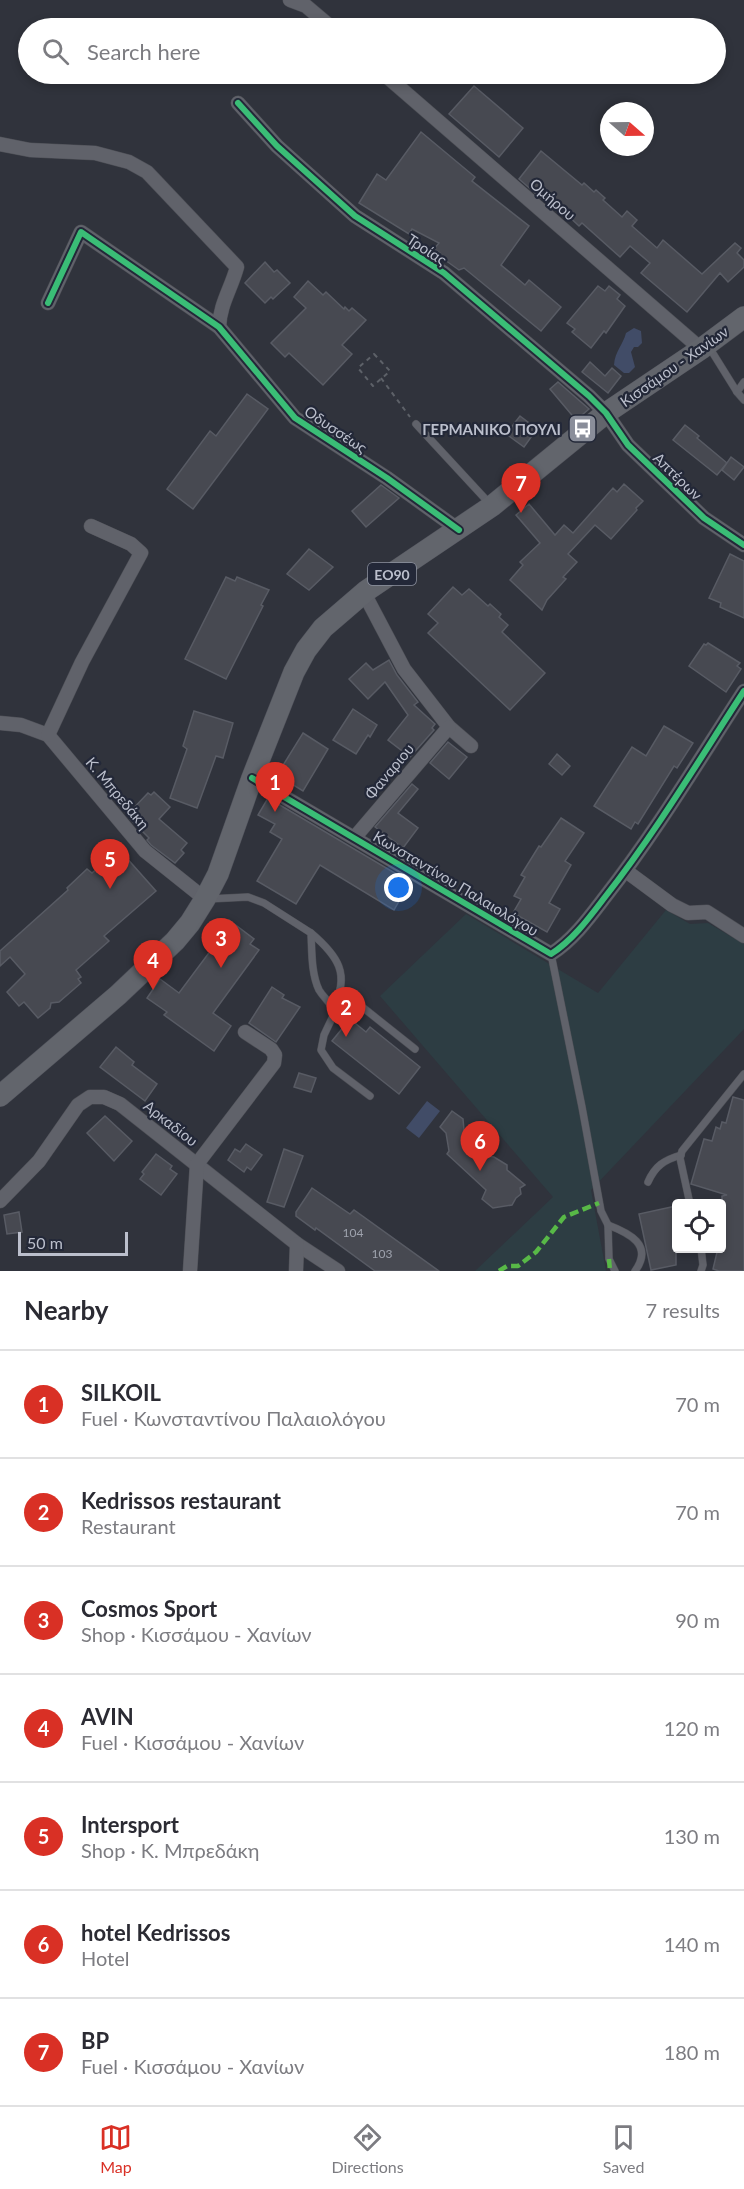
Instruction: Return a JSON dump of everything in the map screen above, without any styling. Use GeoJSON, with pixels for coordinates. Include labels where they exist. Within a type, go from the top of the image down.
{"type":"FeatureCollection","features":[{"type":"Feature","properties":{"kind":"main road","name":"Κισσάμου - Χανίων"},"geometry":{"type":"LineString","coordinates":[[0,1096],[118,995],[175,941],[206,899],[218,874],[252,778],[294,672],[306,650],[323,628],[364,593],[492,506],[606,413],[744,317]]}},
{"type":"Feature","properties":{"kind":"street"},"geometry":{"type":"LineString","coordinates":[[290,0],[306,6],[321,18]]}},
{"type":"Feature","properties":{"kind":"street","name":"Ομήρου"},"geometry":{"type":"LineString","coordinates":[[396,84],[704,347]]}},
{"type":"Feature","properties":{"kind":"street","name":"Τροίας"},"geometry":{"type":"LineString","coordinates":[[238,103],[277,146],[355,216],[444,273],[606,413]]}},
{"type":"Feature","properties":{"kind":"street"},"geometry":{"type":"LineString","coordinates":[[0,144],[30,150],[95,153],[129,162],[147,172],[237,267],[233,284],[220,310],[219,327]]}},
{"type":"Feature","properties":{"kind":"street","name":"Οδυσσέως"},"geometry":{"type":"LineString","coordinates":[[48,303],[81,232],[219,327],[295,418],[387,478],[459,530]]}},
{"type":"Feature","properties":{"kind":"street","name":"Απτέρων"},"geometry":{"type":"LineString","coordinates":[[606,413],[628,445],[704,518],[744,545]]}},
{"type":"Feature","properties":{"kind":"street"},"geometry":{"type":"LineString","coordinates":[[0,723],[21,725],[48,735],[82,662],[141,553],[131,544],[91,526]]}},
{"type":"Feature","properties":{"kind":"street"},"geometry":{"type":"LineString","coordinates":[[364,593],[404,669],[449,727],[471,746]]}},
{"type":"Feature","properties":{"kind":"street"},"geometry":{"type":"LineString","coordinates":[[552,954],[582,927],[626,871],[744,691]]}},
{"type":"Feature","properties":{"kind":"street","name":"Φαναριου"},"geometry":{"type":"LineString","coordinates":[[355,837],[449,727]]}},
{"type":"Feature","properties":{"kind":"street","name":"Κ. Μπρεδάκη"},"geometry":{"type":"LineString","coordinates":[[48,735],[145,850],[206,899]]}},
{"type":"Feature","properties":{"kind":"street","name":"Κωνσταντίνου Παλαιολόγου"},"geometry":{"type":"LineString","coordinates":[[252,778],[552,954]]}},
{"type":"Feature","properties":{"kind":"street"},"geometry":{"type":"LineString","coordinates":[[626,871],[672,905],[688,913],[707,912],[744,936]]}},
{"type":"Feature","properties":{"kind":"street"},"geometry":{"type":"LineString","coordinates":[[190,1271],[197,1164],[274,1063],[275,1055],[271,1049],[245,1032]]}},
{"type":"Feature","properties":{"kind":"street","name":"Αρκαδίου"},"geometry":{"type":"LineString","coordinates":[[0,1201],[39,1161],[78,1105],[90,1097],[104,1097],[120,1104],[297,1244],[338,1271]]}},
{"type":"Feature","properties":{"kind":"street"},"geometry":{"type":"LineString","coordinates":[[296,1271],[297,1244]]}},
{"type":"Feature","properties":{"kind":"lane"},"geometry":{"type":"LineString","coordinates":[[704,347],[744,400]]}},
{"type":"Feature","properties":{"kind":"lane"},"geometry":{"type":"LineString","coordinates":[[736,392],[744,382]]}},
{"type":"Feature","properties":{"kind":"lane"},"geometry":{"type":"LineString","coordinates":[[416,424],[492,506]]}},
{"type":"Feature","properties":{"kind":"lane"},"geometry":{"type":"LineString","coordinates":[[206,899],[248,897],[264,903],[310,933],[324,945],[337,960],[342,975],[341,993],[332,1008]]}},
{"type":"Feature","properties":{"kind":"lane"},"geometry":{"type":"LineString","coordinates":[[310,933],[314,978],[320,992],[331,1002],[334,1014],[324,1035],[321,1050],[333,1068],[370,1096]]}},
{"type":"Feature","properties":{"kind":"lane"},"geometry":{"type":"LineString","coordinates":[[552,954],[601,1211],[608,1225],[609,1259],[615,1271]]}},
{"type":"Feature","properties":{"kind":"lane"},"geometry":{"type":"LineString","coordinates":[[341,993],[362,1005],[415,1049]]}},
{"type":"Feature","properties":{"kind":"lane"},"geometry":{"type":"LineString","coordinates":[[648,1182],[660,1163],[681,1155],[744,1074]]}},
{"type":"Feature","properties":{"kind":"lane"},"geometry":{"type":"LineString","coordinates":[[681,1155],[689,1199]]}},
{"type":"Feature","properties":{"kind":"lane"},"geometry":{"type":"LineString","coordinates":[[608,1225],[631,1235],[638,1241],[641,1261],[635,1271]]}},
{"type":"Feature","properties":{"kind":"lane"},"geometry":{"type":"LineString","coordinates":[[701,1271],[703,1265],[702,1253]]}},
{"type":"Feature","properties":{"kind":"path"},"geometry":{"type":"LineString","coordinates":[[374,354],[390,371],[381,378],[373,386],[358,368],[374,354]]}},
{"type":"Feature","properties":{"kind":"path"},"geometry":{"type":"LineString","coordinates":[[381,378],[416,424]]}},
{"type":"Feature","properties":{"kind":"shaded area"},"geometry":{"type":"Polygon","coordinates":[[[666,910],[690,924],[708,923],[744,944],[744,1029],[591,1190],[606,1271],[475,1271],[553,1197],[380,996],[466,914],[598,993],[666,910]]]}},
{"type":"Feature","properties":{"kind":"water"},"geometry":{"type":"Polygon","coordinates":[[[634,328],[641,331],[642,343],[634,347],[631,352],[635,367],[629,373],[624,373],[614,365],[615,360],[626,333],[634,328]]]}},
{"type":"Feature","properties":{"kind":"water"},"geometry":{"type":"Polygon","coordinates":[[[427,1101],[440,1111],[419,1138],[406,1128],[427,1101]]]}},
{"type":"Feature","properties":{"kind":"building"},"geometry":{"type":"Polygon","coordinates":[[[474,86],[523,128],[499,157],[449,114],[474,86]]]}},
{"type":"Feature","properties":{"kind":"building"},"geometry":{"type":"Polygon","coordinates":[[[421,132],[475,177],[472,181],[529,226],[501,265],[525,285],[529,280],[561,307],[541,331],[464,268],[459,270],[438,255],[440,253],[434,249],[439,243],[412,229],[409,234],[359,203],[377,174],[386,180],[421,132]]]}},
{"type":"Feature","properties":{"kind":"building"},"geometry":{"type":"Polygon","coordinates":[[[541,151],[582,185],[584,183],[594,192],[596,190],[605,198],[603,200],[622,217],[627,211],[637,220],[632,226],[657,248],[663,240],[702,274],[735,243],[741,248],[737,253],[744,260],[744,267],[728,282],[720,273],[687,312],[641,273],[650,263],[630,246],[620,257],[582,223],[579,226],[547,196],[543,200],[519,179],[541,151]]]}},
{"type":"Feature","properties":{"kind":"building"},"geometry":{"type":"Polygon","coordinates":[[[265,262],[274,272],[277,270],[290,283],[273,299],[271,297],[265,303],[245,283],[265,262]]]}},
{"type":"Feature","properties":{"kind":"building"},"geometry":{"type":"Polygon","coordinates":[[[308,281],[323,295],[326,292],[344,309],[345,307],[349,311],[352,308],[366,320],[342,345],[352,354],[323,385],[289,353],[285,357],[271,343],[306,308],[294,297],[308,281]]]}},
{"type":"Feature","properties":{"kind":"building"},"geometry":{"type":"Polygon","coordinates":[[[598,286],[605,291],[609,286],[620,295],[617,299],[625,306],[606,333],[604,331],[591,348],[572,332],[575,329],[567,323],[598,286]]]}},
{"type":"Feature","properties":{"kind":"building"},"geometry":{"type":"Polygon","coordinates":[[[590,362],[605,376],[612,368],[621,376],[608,393],[582,372],[590,362]]]}},
{"type":"Feature","properties":{"kind":"building"},"geometry":{"type":"Polygon","coordinates":[[[558,382],[589,409],[576,420],[550,389],[558,382]]]}},
{"type":"Feature","properties":{"kind":"building"},"geometry":{"type":"Polygon","coordinates":[[[247,394],[268,409],[193,509],[167,489],[210,431],[216,436],[247,394]]]}},
{"type":"Feature","properties":{"kind":"building"},"geometry":{"type":"Polygon","coordinates":[[[520,416],[537,429],[524,447],[506,434],[520,416]]]}},
{"type":"Feature","properties":{"kind":"building"},"geometry":{"type":"Polygon","coordinates":[[[685,425],[727,463],[717,475],[673,440],[685,425]]]}},
{"type":"Feature","properties":{"kind":"building"},"geometry":{"type":"Polygon","coordinates":[[[731,457],[744,467],[734,480],[722,470],[731,457]]]}},
{"type":"Feature","properties":{"kind":"building"},"geometry":{"type":"Polygon","coordinates":[[[624,484],[643,501],[611,539],[595,525],[568,554],[577,562],[563,577],[566,579],[547,600],[542,610],[510,580],[523,565],[520,562],[540,543],[516,515],[529,504],[555,535],[564,525],[573,533],[613,488],[617,492],[624,484]]]}},
{"type":"Feature","properties":{"kind":"building"},"geometry":{"type":"Polygon","coordinates":[[[381,485],[399,498],[366,527],[352,511],[381,485]]]}},
{"type":"Feature","properties":{"kind":"building"},"geometry":{"type":"Polygon","coordinates":[[[309,549],[333,567],[309,590],[287,574],[309,549]]]}},
{"type":"Feature","properties":{"kind":"building"},"geometry":{"type":"Polygon","coordinates":[[[730,554],[744,561],[744,618],[720,607],[721,603],[709,598],[730,554]]]}},
{"type":"Feature","properties":{"kind":"building"},"geometry":{"type":"Polygon","coordinates":[[[226,577],[235,581],[237,577],[269,590],[226,679],[185,659],[226,577]]]}},
{"type":"Feature","properties":{"kind":"building"},"geometry":{"type":"Polygon","coordinates":[[[453,587],[462,595],[469,589],[501,614],[499,617],[508,625],[502,632],[545,673],[510,710],[428,633],[438,623],[428,614],[453,587]]]}},
{"type":"Feature","properties":{"kind":"building"},"geometry":{"type":"Polygon","coordinates":[[[708,643],[740,663],[737,666],[741,669],[726,692],[689,666],[704,644],[708,643]]]}},
{"type":"Feature","properties":{"kind":"building"},"geometry":{"type":"Polygon","coordinates":[[[389,660],[397,675],[418,702],[414,705],[435,724],[432,728],[434,730],[410,757],[388,740],[408,715],[385,682],[368,699],[349,679],[366,663],[373,670],[389,660]]]}},
{"type":"Feature","properties":{"kind":"building"},"geometry":{"type":"Polygon","coordinates":[[[353,709],[377,725],[356,754],[333,740],[353,709]]]}},
{"type":"Feature","properties":{"kind":"building"},"geometry":{"type":"Polygon","coordinates":[[[194,711],[233,723],[223,758],[216,756],[197,808],[170,798],[187,749],[183,746],[194,711]]]}},
{"type":"Feature","properties":{"kind":"building"},"geometry":{"type":"Polygon","coordinates":[[[664,726],[693,743],[677,768],[674,766],[638,824],[635,822],[631,829],[594,806],[632,747],[646,756],[664,726]]]}},
{"type":"Feature","properties":{"kind":"building"},"geometry":{"type":"Polygon","coordinates":[[[303,733],[328,749],[303,791],[277,775],[303,733]]]}},
{"type":"Feature","properties":{"kind":"building"},"geometry":{"type":"Polygon","coordinates":[[[448,742],[467,757],[449,779],[430,763],[448,742]]]}},
{"type":"Feature","properties":{"kind":"building"},"geometry":{"type":"Polygon","coordinates":[[[557,754],[570,766],[562,775],[549,764],[557,754]]]}},
{"type":"Feature","properties":{"kind":"building"},"geometry":{"type":"Polygon","coordinates":[[[412,784],[418,789],[398,813],[418,828],[403,848],[375,827],[412,784]]]}},
{"type":"Feature","properties":{"kind":"building"},"geometry":{"type":"Polygon","coordinates":[[[154,792],[170,807],[159,819],[187,843],[181,850],[184,853],[175,863],[151,845],[147,840],[149,838],[130,819],[132,816],[129,813],[148,793],[151,795],[154,792]]]}},
{"type":"Feature","properties":{"kind":"building"},"geometry":{"type":"Polygon","coordinates":[[[268,798],[410,882],[394,910],[320,865],[296,904],[257,881],[282,839],[270,832],[275,824],[258,815],[268,798]]]}},
{"type":"Feature","properties":{"kind":"building"},"geometry":{"type":"Polygon","coordinates":[[[561,818],[584,833],[565,861],[571,865],[549,903],[560,909],[547,932],[513,913],[521,899],[514,896],[525,877],[521,875],[539,846],[541,847],[561,818]]]}},
{"type":"Feature","properties":{"kind":"building"},"geometry":{"type":"Polygon","coordinates":[[[114,854],[124,855],[156,891],[104,936],[109,941],[76,970],[81,977],[78,979],[81,983],[59,1002],[51,1003],[50,1008],[38,1018],[24,1002],[19,1006],[7,992],[25,974],[10,957],[0,966],[0,951],[68,890],[67,888],[87,869],[92,873],[114,854]]]}},
{"type":"Feature","properties":{"kind":"building"},"geometry":{"type":"Polygon","coordinates":[[[229,920],[254,939],[250,944],[259,950],[213,1013],[231,1026],[214,1051],[164,1015],[167,1012],[147,998],[160,979],[179,993],[223,934],[221,931],[229,920]]]}},
{"type":"Feature","properties":{"kind":"building"},"geometry":{"type":"Polygon","coordinates":[[[272,987],[284,995],[282,998],[300,1007],[276,1042],[249,1023],[272,987]]]}},
{"type":"Feature","properties":{"kind":"building"},"geometry":{"type":"Polygon","coordinates":[[[350,1019],[366,1032],[370,1027],[420,1067],[399,1094],[332,1041],[350,1019]]]}},
{"type":"Feature","properties":{"kind":"building"},"geometry":{"type":"Polygon","coordinates":[[[116,1047],[134,1062],[132,1065],[157,1084],[145,1101],[100,1067],[116,1047]]]}},
{"type":"Feature","properties":{"kind":"building"},"geometry":{"type":"Polygon","coordinates":[[[299,1073],[316,1078],[311,1092],[294,1087],[299,1073]]]}},
{"type":"Feature","properties":{"kind":"building"},"geometry":{"type":"Polygon","coordinates":[[[733,1097],[744,1100],[744,1271],[713,1269],[717,1253],[726,1253],[726,1199],[722,1199],[722,1196],[727,1195],[691,1184],[704,1139],[712,1141],[716,1127],[720,1129],[722,1122],[726,1123],[733,1097]]]}},
{"type":"Feature","properties":{"kind":"building"},"geometry":{"type":"Polygon","coordinates":[[[452,1111],[463,1119],[464,1130],[476,1144],[484,1140],[485,1146],[489,1149],[485,1156],[494,1157],[507,1165],[507,1170],[525,1185],[520,1188],[521,1194],[512,1205],[493,1208],[482,1199],[486,1190],[447,1154],[449,1151],[446,1133],[440,1127],[452,1111]]]}},
{"type":"Feature","properties":{"kind":"building"},"geometry":{"type":"Polygon","coordinates":[[[105,1116],[132,1141],[114,1161],[87,1133],[105,1116]]]}},
{"type":"Feature","properties":{"kind":"building"},"geometry":{"type":"Polygon","coordinates":[[[246,1144],[262,1155],[251,1170],[247,1167],[244,1172],[228,1160],[235,1149],[240,1152],[246,1144]]]}},
{"type":"Feature","properties":{"kind":"building"},"geometry":{"type":"Polygon","coordinates":[[[284,1149],[303,1156],[284,1207],[267,1202],[284,1149]]]}},
{"type":"Feature","properties":{"kind":"building"},"geometry":{"type":"Polygon","coordinates":[[[156,1154],[172,1166],[170,1169],[177,1174],[161,1195],[140,1179],[144,1174],[142,1172],[156,1154]]]}},
{"type":"Feature","properties":{"kind":"building"},"geometry":{"type":"Polygon","coordinates":[[[312,1188],[350,1214],[354,1210],[439,1271],[375,1271],[296,1216],[296,1212],[312,1188]]]}},
{"type":"Feature","properties":{"kind":"building"},"geometry":{"type":"Polygon","coordinates":[[[672,1207],[672,1253],[676,1253],[676,1265],[651,1270],[639,1214],[672,1207]]]}},
{"type":"Feature","properties":{"kind":"building"},"geometry":{"type":"Polygon","coordinates":[[[19,1212],[22,1232],[7,1234],[4,1215],[19,1212]]]}},
{"type":"Feature","properties":{"kind":"marked path"},"geometry":{"type":"LineString","coordinates":[[499,1271],[507,1266],[518,1266],[536,1252],[564,1217],[599,1203]]}},
{"type":"Feature","properties":{"kind":"marked path"},"geometry":{"type":"LineString","coordinates":[[609,1259],[610,1271]]}},
{"type":"Feature","properties":{"kind":"cycle path"},"geometry":{"type":"LineString","coordinates":[[238,103],[277,146],[355,216],[444,273],[589,396],[606,413],[628,445],[704,518],[744,545]]}},
{"type":"Feature","properties":{"kind":"cycle path"},"geometry":{"type":"LineString","coordinates":[[48,303],[81,232],[219,327],[295,418],[387,478],[459,530]]}},
{"type":"Feature","properties":{"kind":"cycle path"},"geometry":{"type":"LineString","coordinates":[[252,778],[551,954],[580,928],[624,872],[677,796],[744,691]]}},
{"type":"Feature","properties":{"kind":"place","name":"ΓΕΡΜΑΝΙΚΟ ΠΟΥΛΙ"},"geometry":{"type":"Point","coordinates":[582,429]}},
{"type":"Feature","properties":{"kind":"place","name":"BP"},"geometry":{"type":"Point","coordinates":[521,513]}},
{"type":"Feature","properties":{"kind":"place","name":"SILKOIL"},"geometry":{"type":"Point","coordinates":[275,812]}},
{"type":"Feature","properties":{"kind":"place","name":"Intersport"},"geometry":{"type":"Point","coordinates":[110,889]}},
{"type":"Feature","properties":{"kind":"place","name":"Cosmos Sport"},"geometry":{"type":"Point","coordinates":[221,968]}},
{"type":"Feature","properties":{"kind":"place","name":"AVIN"},"geometry":{"type":"Point","coordinates":[153,990]}},
{"type":"Feature","properties":{"kind":"place","name":"Kedrissos restaurant"},"geometry":{"type":"Point","coordinates":[346,1037]}},
{"type":"Feature","properties":{"kind":"place","name":"hotel Kedrissos"},"geometry":{"type":"Point","coordinates":[480,1171]}}]}
